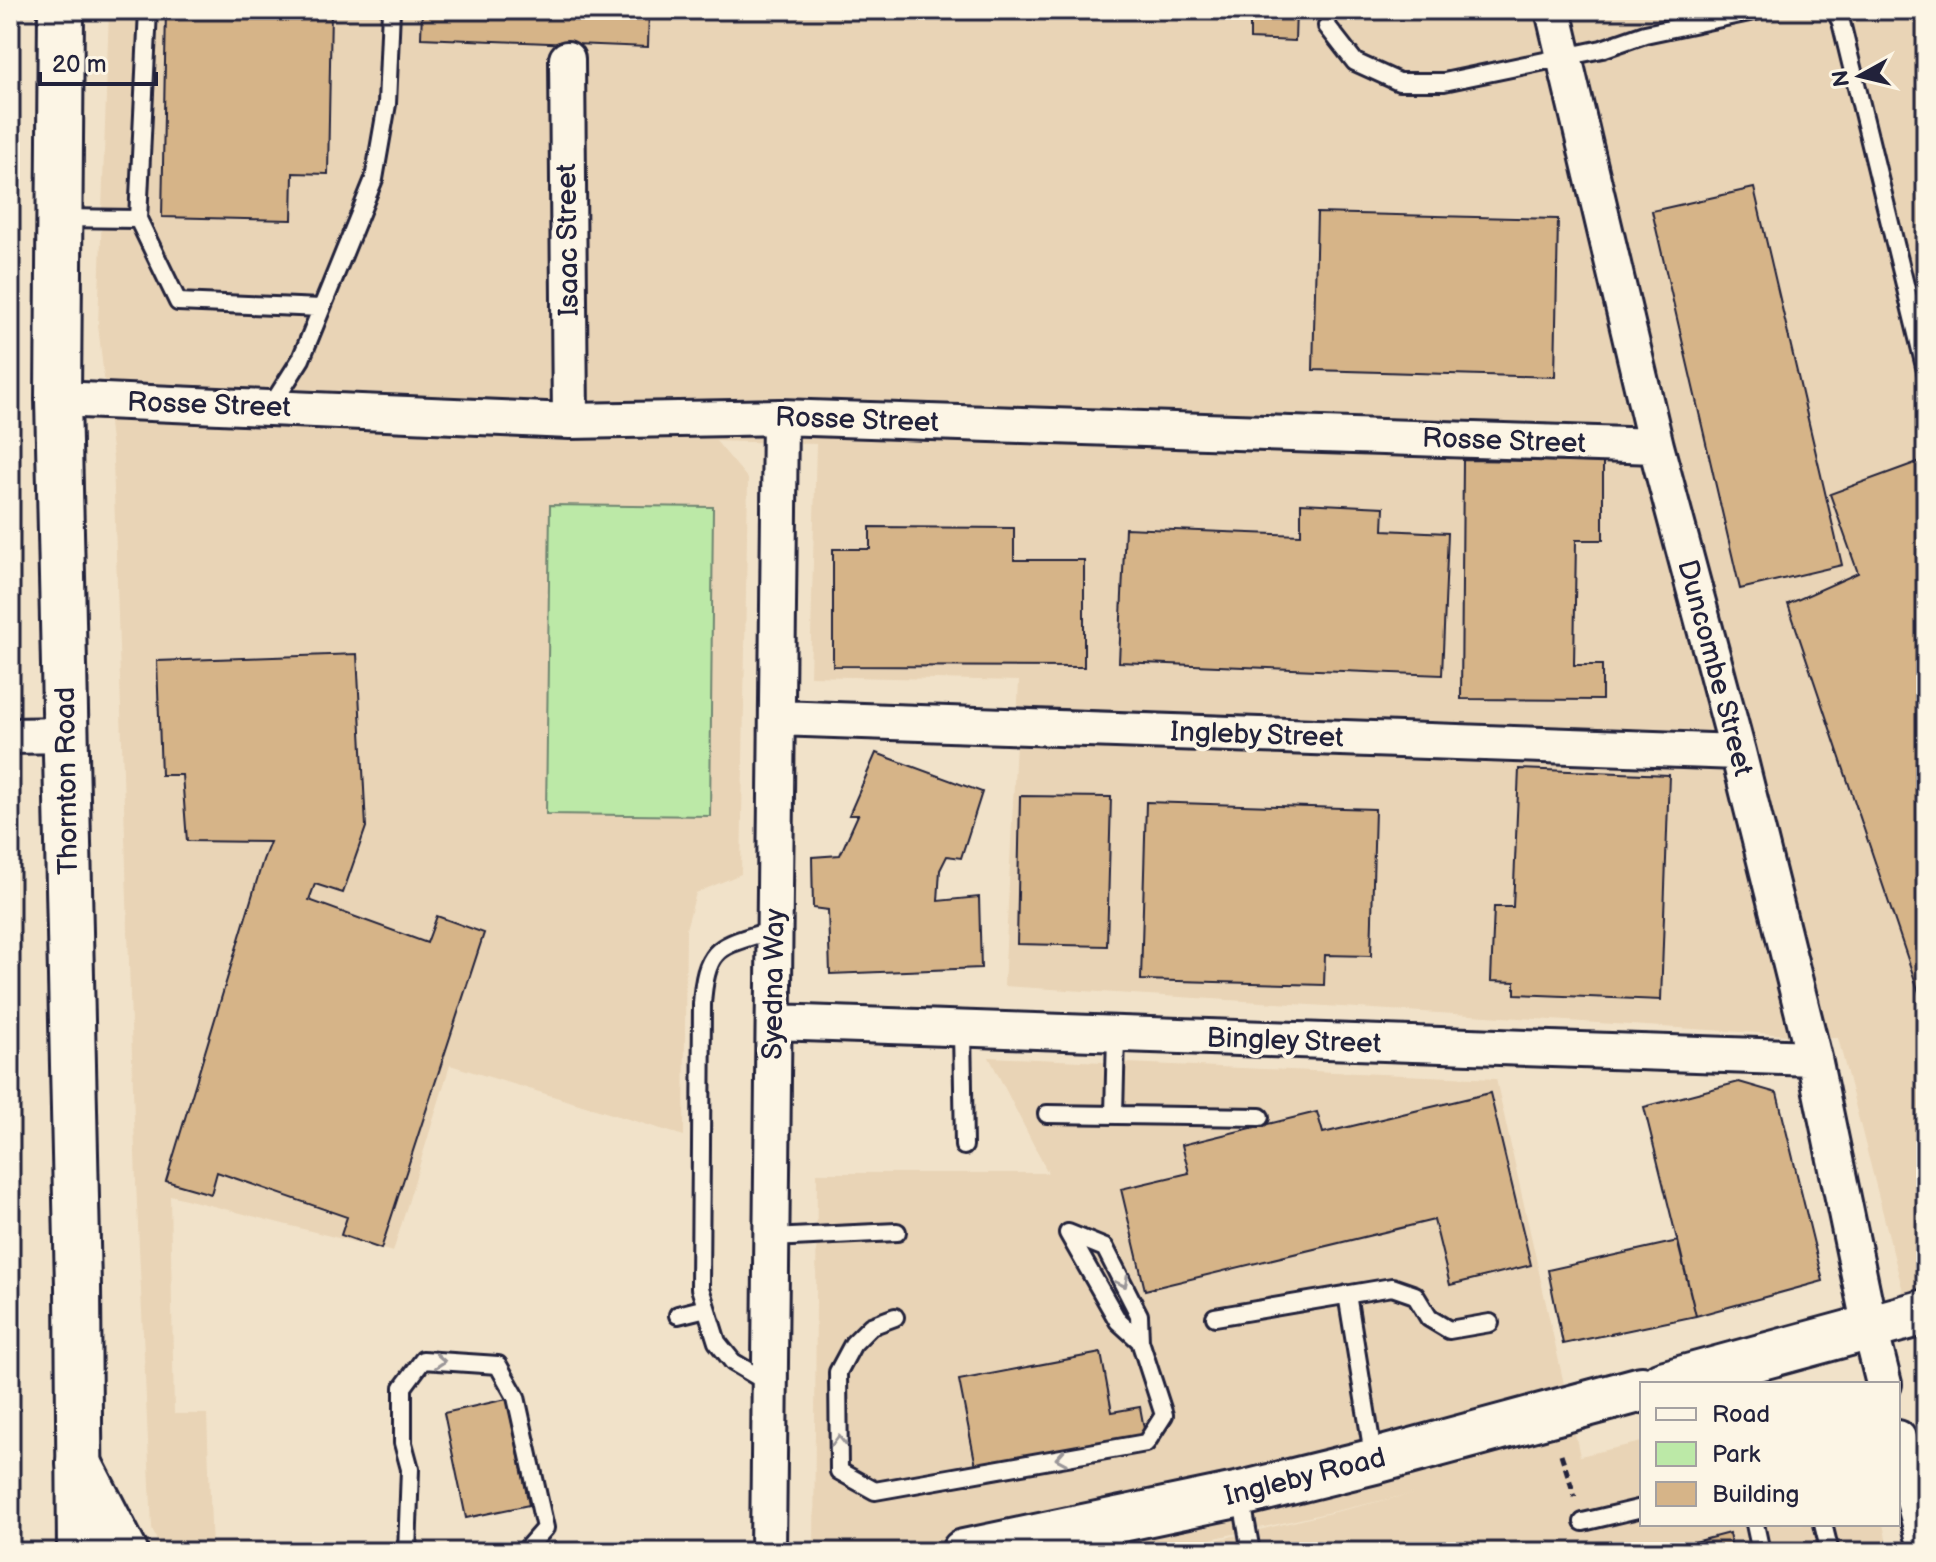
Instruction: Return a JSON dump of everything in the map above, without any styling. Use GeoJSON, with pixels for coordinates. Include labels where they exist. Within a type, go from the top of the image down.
{"type":"FeatureCollection","features":[{"type":"Feature","properties":{"kind":"main road","name":"Thornton Road"},"geometry":{"type":"LineString","coordinates":[[61,10],[58,399],[78,1287],[80,1552]]}},
{"type":"Feature","properties":{"kind":"main road"},"geometry":{"type":"LineString","coordinates":[[1669,1382],[1926,1312]]}},
{"type":"Feature","properties":{"kind":"main road","name":"Ingleby Road"},"geometry":{"type":"LineString","coordinates":[[964,1552],[1241,1494],[1640,1390]]}},
{"type":"Feature","properties":{"kind":"main road"},"geometry":{"type":"LineString","coordinates":[[79,1463],[125,1552]]}},
{"type":"Feature","properties":{"kind":"street","name":"Duncombe Street"},"geometry":{"type":"LineString","coordinates":[[1553,10],[1656,446],[1738,752],[1814,1058],[1884,1382]]}},
{"type":"Feature","properties":{"kind":"street","name":"Isaac Street"},"geometry":{"type":"LineString","coordinates":[[567,59],[570,421]]}},
{"type":"Feature","properties":{"kind":"street","name":"Rosse Street"},"geometry":{"type":"LineString","coordinates":[[58,399],[570,421],[780,417],[1656,446]]}},
{"type":"Feature","properties":{"kind":"street","name":"Syedna Way"},"geometry":{"type":"LineString","coordinates":[[768,1552],[780,417]]}},
{"type":"Feature","properties":{"kind":"street","name":"Ingleby Street"},"geometry":{"type":"LineString","coordinates":[[777,718],[1738,752]]}},
{"type":"Feature","properties":{"kind":"street"},"geometry":{"type":"LineString","coordinates":[[10,736],[67,735]]}},
{"type":"Feature","properties":{"kind":"street","name":"Bingley Street"},"geometry":{"type":"LineString","coordinates":[[774,1022],[1814,1058]]}},
{"type":"Feature","properties":{"kind":"street"},"geometry":{"type":"LineString","coordinates":[[1900,1445],[1924,1529]]}},
{"type":"Feature","properties":{"kind":"lane"},"geometry":{"type":"LineString","coordinates":[[148,10],[138,219],[178,302],[321,308]]}},
{"type":"Feature","properties":{"kind":"lane"},"geometry":{"type":"LineString","coordinates":[[270,408],[301,359],[374,179],[387,104],[391,10]]}},
{"type":"Feature","properties":{"kind":"lane"},"geometry":{"type":"LineString","coordinates":[[1327,26],[1355,62],[1399,82],[1444,82],[1602,49],[1645,34],[1759,10]]}},
{"type":"Feature","properties":{"kind":"lane"},"geometry":{"type":"LineString","coordinates":[[1835,10],[1841,22],[1926,371]]}},
{"type":"Feature","properties":{"kind":"lane"},"geometry":{"type":"LineString","coordinates":[[59,218],[138,219]]}},
{"type":"Feature","properties":{"kind":"lane"},"geometry":{"type":"LineString","coordinates":[[770,1384],[733,1362],[717,1342],[700,1288],[703,986],[711,957],[725,946],[775,929]]}},
{"type":"Feature","properties":{"kind":"lane"},"geometry":{"type":"LineString","coordinates":[[962,1030],[964,1146]]}},
{"type":"Feature","properties":{"kind":"lane"},"geometry":{"type":"LineString","coordinates":[[1114,1114],[1116,1035]]}},
{"type":"Feature","properties":{"kind":"lane"},"geometry":{"type":"LineString","coordinates":[[1047,1114],[1260,1117]]}},
{"type":"Feature","properties":{"kind":"lane"},"geometry":{"type":"LineString","coordinates":[[771,1238],[897,1232]]}},
{"type":"Feature","properties":{"kind":"lane"},"geometry":{"type":"LineString","coordinates":[[895,1317],[871,1326],[853,1344],[838,1372],[839,1471],[875,1491],[1146,1443],[1164,1415],[1140,1341],[1139,1315],[1105,1248],[1068,1233],[1118,1321],[1140,1341]]}},
{"type":"Feature","properties":{"kind":"lane"},"geometry":{"type":"LineString","coordinates":[[1215,1317],[1392,1287],[1415,1295],[1429,1318],[1449,1330],[1490,1323]]}},
{"type":"Feature","properties":{"kind":"lane"},"geometry":{"type":"LineString","coordinates":[[1347,1294],[1375,1461]]}},
{"type":"Feature","properties":{"kind":"lane"},"geometry":{"type":"LineString","coordinates":[[678,1315],[706,1308]]}},
{"type":"Feature","properties":{"kind":"lane"},"geometry":{"type":"LineString","coordinates":[[407,1552],[410,1469],[403,1443],[403,1387],[423,1360],[498,1365],[516,1397],[545,1528],[524,1552]]}},
{"type":"Feature","properties":{"kind":"lane"},"geometry":{"type":"LineString","coordinates":[[1241,1494],[1251,1552]]}},
{"type":"Feature","properties":{"kind":"lane"},"geometry":{"type":"LineString","coordinates":[[1583,1522],[1640,1508]]}},
{"type":"Feature","properties":{"kind":"lane"},"geometry":{"type":"LineString","coordinates":[[1755,1526],[1761,1552]]}},
{"type":"Feature","properties":{"kind":"lane"},"geometry":{"type":"LineString","coordinates":[[1824,1526],[1830,1552]]}},
{"type":"Feature","properties":{"kind":"path"},"geometry":{"type":"LineString","coordinates":[[1548,1415],[1583,1522]]}},
{"type":"Feature","properties":{"kind":"shaded area"},"geometry":{"type":"Polygon","coordinates":[[[10,10],[15,10],[14,551],[10,551],[10,10]]]}},
{"type":"Feature","properties":{"kind":"shaded area"},"geometry":{"type":"Polygon","coordinates":[[[109,10],[1926,10],[1926,1381],[1838,1038],[1004,986],[1019,681],[810,676],[816,444],[716,441],[748,479],[741,874],[696,893],[686,929],[684,1136],[450,1065],[393,1252],[170,1195],[174,1414],[207,1414],[212,1552],[161,1552],[152,1528],[136,1183],[113,459],[98,325],[109,10]]]}},
{"type":"Feature","properties":{"kind":"shaded area"},"geometry":{"type":"Polygon","coordinates":[[[989,1057],[1496,1079],[1580,1456],[1640,1442],[1640,1526],[1883,1526],[1889,1552],[1166,1552],[1415,1493],[1153,1552],[814,1552],[817,1173],[1048,1173],[989,1057]]]}},
{"type":"Feature","properties":{"kind":"green space"},"geometry":{"type":"Polygon","coordinates":[[[550,505],[713,507],[710,816],[546,814],[550,505]]]}},
{"type":"Feature","properties":{"kind":"building"},"geometry":{"type":"Polygon","coordinates":[[[166,10],[331,10],[328,174],[293,173],[292,220],[162,217],[166,10]]]}},
{"type":"Feature","properties":{"kind":"building"},"geometry":{"type":"Polygon","coordinates":[[[422,10],[649,10],[648,47],[421,38],[422,10]]]}},
{"type":"Feature","properties":{"kind":"building"},"geometry":{"type":"Polygon","coordinates":[[[1250,10],[1296,10],[1295,41],[1250,39],[1250,10]]]}},
{"type":"Feature","properties":{"kind":"building"},"geometry":{"type":"Polygon","coordinates":[[[1754,188],[1842,565],[1740,589],[1652,211],[1754,188]]]}},
{"type":"Feature","properties":{"kind":"building"},"geometry":{"type":"Polygon","coordinates":[[[1317,213],[1558,219],[1555,377],[1313,370],[1317,213]]]}},
{"type":"Feature","properties":{"kind":"building"},"geometry":{"type":"Polygon","coordinates":[[[1926,459],[1926,1013],[1788,604],[1858,573],[1830,494],[1926,459]]]}},
{"type":"Feature","properties":{"kind":"building"},"geometry":{"type":"Polygon","coordinates":[[[1463,460],[1603,462],[1603,540],[1576,540],[1574,665],[1602,665],[1602,700],[1461,699],[1463,460]]]}},
{"type":"Feature","properties":{"kind":"building"},"geometry":{"type":"Polygon","coordinates":[[[1301,503],[1384,507],[1383,530],[1448,533],[1442,675],[1119,662],[1125,528],[1301,535],[1301,503]]]}},
{"type":"Feature","properties":{"kind":"building"},"geometry":{"type":"Polygon","coordinates":[[[870,527],[1014,528],[1014,560],[1084,560],[1084,667],[833,666],[833,549],[870,549],[870,527]]]}},
{"type":"Feature","properties":{"kind":"building"},"geometry":{"type":"Polygon","coordinates":[[[357,654],[366,827],[343,893],[315,884],[309,900],[427,943],[437,916],[484,933],[381,1249],[341,1235],[347,1217],[217,1172],[211,1194],[166,1181],[270,842],[187,841],[182,775],[161,775],[157,661],[357,654]]]}},
{"type":"Feature","properties":{"kind":"building"},"geometry":{"type":"Polygon","coordinates":[[[876,753],[982,792],[961,858],[947,856],[940,870],[938,901],[979,897],[981,968],[830,974],[828,910],[813,908],[812,857],[840,855],[858,815],[849,815],[876,753]]]}},
{"type":"Feature","properties":{"kind":"building"},"geometry":{"type":"Polygon","coordinates":[[[1519,769],[1669,775],[1661,1000],[1515,994],[1515,982],[1491,981],[1494,907],[1513,907],[1519,769]]]}},
{"type":"Feature","properties":{"kind":"building"},"geometry":{"type":"Polygon","coordinates":[[[1020,796],[1111,797],[1107,946],[1017,944],[1020,796]]]}},
{"type":"Feature","properties":{"kind":"building"},"geometry":{"type":"Polygon","coordinates":[[[1146,802],[1375,809],[1371,956],[1325,955],[1324,985],[1141,980],[1146,802]]]}},
{"type":"Feature","properties":{"kind":"building"},"geometry":{"type":"Polygon","coordinates":[[[1739,1082],[1777,1093],[1823,1281],[1696,1316],[1644,1107],[1739,1082]]]}},
{"type":"Feature","properties":{"kind":"building"},"geometry":{"type":"Polygon","coordinates":[[[1490,1093],[1531,1265],[1450,1285],[1434,1220],[1145,1290],[1121,1189],[1189,1173],[1182,1145],[1317,1112],[1323,1133],[1490,1093]]]}},
{"type":"Feature","properties":{"kind":"building"},"geometry":{"type":"Polygon","coordinates":[[[1678,1241],[1696,1316],[1563,1344],[1548,1270],[1678,1241]]]}},
{"type":"Feature","properties":{"kind":"building"},"geometry":{"type":"Polygon","coordinates":[[[1101,1353],[1112,1412],[1140,1407],[1145,1434],[976,1466],[959,1380],[1101,1353]]]}},
{"type":"Feature","properties":{"kind":"building"},"geometry":{"type":"Polygon","coordinates":[[[507,1399],[529,1505],[466,1518],[444,1413],[507,1399]]]}},
{"type":"Feature","properties":{"kind":"building"},"geometry":{"type":"Polygon","coordinates":[[[1729,1533],[1733,1552],[1657,1552],[1729,1533]]]}}]}
